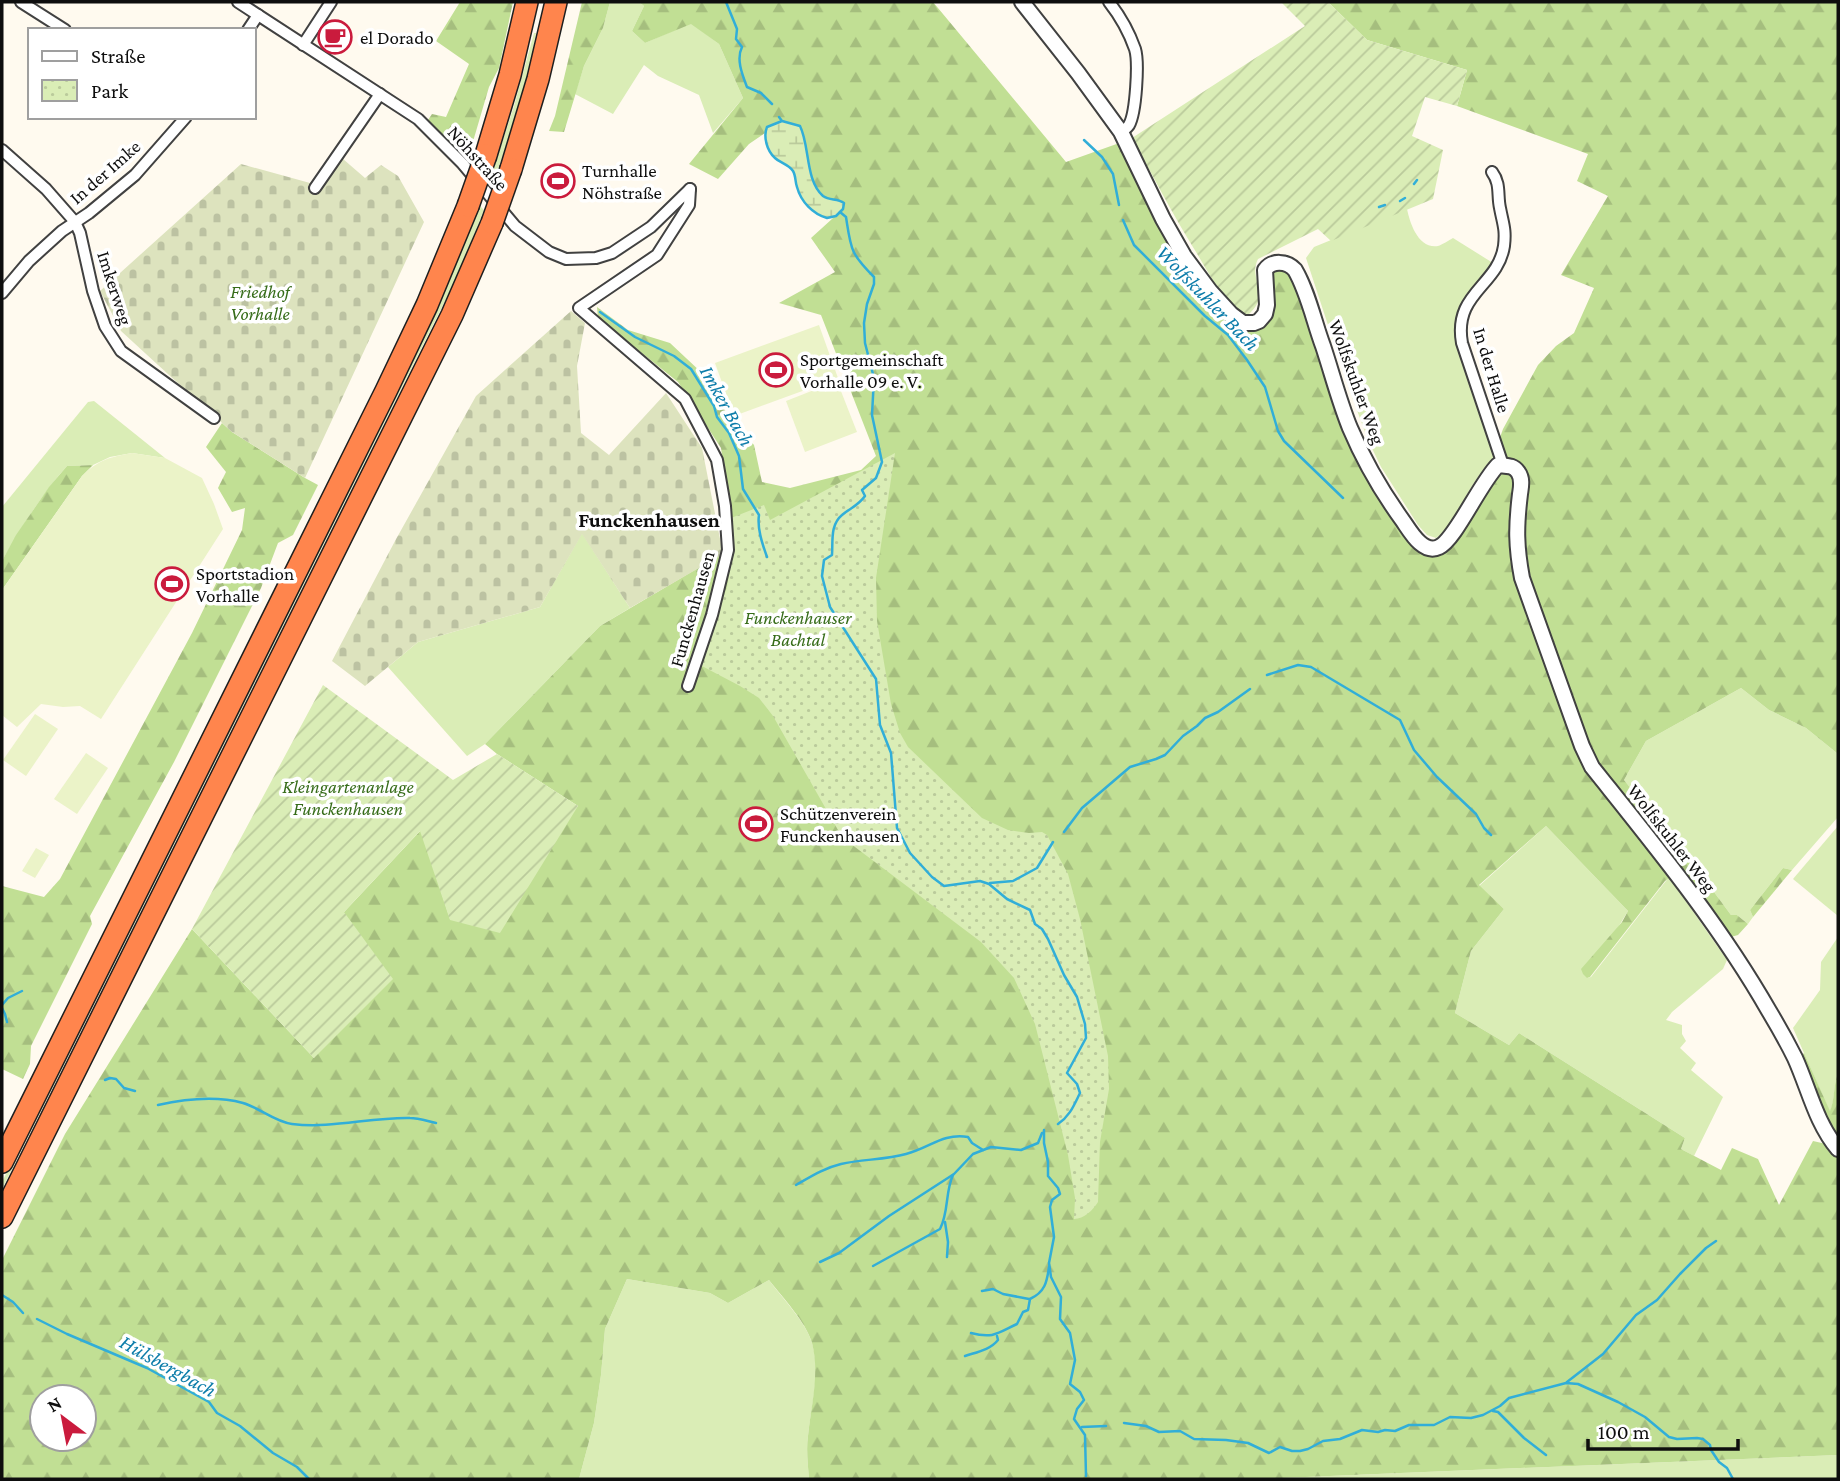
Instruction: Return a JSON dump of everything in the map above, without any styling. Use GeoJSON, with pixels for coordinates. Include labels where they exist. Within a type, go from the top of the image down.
{"type":"FeatureCollection","features":[{"type":"Feature","properties":{"kind":"highway"},"geometry":{"type":"LineString","coordinates":[[2,1162],[427,305],[486,155],[510,75],[527,2]]}},
{"type":"Feature","properties":{"kind":"highway"},"geometry":{"type":"LineString","coordinates":[[2,1217],[446,327],[492,223],[511,169],[538,79],[556,2]]}},
{"type":"Feature","properties":{"kind":"street"},"geometry":{"type":"LineString","coordinates":[[20,2],[62,28]]}},
{"type":"Feature","properties":{"kind":"street","name":"Nöhstraße"},"geometry":{"type":"LineString","coordinates":[[238,2],[418,119],[462,163],[514,226],[549,252],[566,259],[596,258],[612,253],[651,227],[690,188]]}},
{"type":"Feature","properties":{"kind":"street"},"geometry":{"type":"LineString","coordinates":[[303,45],[331,2]]}},
{"type":"Feature","properties":{"kind":"street","name":"Wolfskuhler Weg"},"geometry":{"type":"LineString","coordinates":[[1022,2],[1121,132],[1184,256],[1210,292],[1237,319],[1243,323],[1254,323],[1265,314],[1267,305],[1264,275],[1268,266],[1280,263],[1296,270],[1360,450],[1392,506],[1415,538],[1426,547],[1441,547],[1451,536],[1489,474],[1498,466],[1511,466],[1517,470],[1521,478],[1517,552],[1522,578],[1582,746],[1592,767],[1668,864],[1739,962],[1770,1012],[1794,1058],[1820,1121],[1838,1149]]}},
{"type":"Feature","properties":{"kind":"street"},"geometry":{"type":"LineString","coordinates":[[1109,2],[1125,26],[1136,52],[1133,112],[1129,124],[1121,132]]}},
{"type":"Feature","properties":{"kind":"street"},"geometry":{"type":"LineString","coordinates":[[249,28],[258,15]]}},
{"type":"Feature","properties":{"kind":"street"},"geometry":{"type":"LineString","coordinates":[[315,188],[380,94]]}},
{"type":"Feature","properties":{"kind":"street","name":"In der Imke"},"geometry":{"type":"LineString","coordinates":[[2,293],[29,261],[62,231],[89,213],[135,175],[179,120]]}},
{"type":"Feature","properties":{"kind":"street","name":"Imkerweg"},"geometry":{"type":"LineString","coordinates":[[2,149],[46,189],[75,222],[80,233],[93,292],[105,326],[121,351],[214,418]]}},
{"type":"Feature","properties":{"kind":"street","name":"In der Halle"},"geometry":{"type":"LineString","coordinates":[[1492,172],[1499,184],[1499,206],[1505,226],[1504,249],[1497,265],[1466,306],[1460,332],[1503,466]]}},
{"type":"Feature","properties":{"kind":"street","name":"Funckenhausen"},"geometry":{"type":"LineString","coordinates":[[688,686],[712,615],[728,550],[725,506],[717,460],[685,398],[579,308],[657,255],[689,205],[690,188]]}},
{"type":"Feature","properties":{"kind":"green space"},"geometry":{"type":"Polygon","coordinates":[[[460,2],[513,2],[499,68],[489,87],[467,162],[428,120],[432,114],[446,117],[469,64],[436,41],[460,2]]]}},
{"type":"Feature","properties":{"kind":"green space"},"geometry":{"type":"Polygon","coordinates":[[[582,2],[610,2],[603,28],[584,66],[564,132],[549,131],[555,116],[582,2]]]}},
{"type":"Feature","properties":{"kind":"green space"},"geometry":{"type":"Polygon","coordinates":[[[610,2],[639,2],[644,6],[632,31],[645,43],[691,23],[719,44],[743,98],[713,133],[699,95],[658,76],[644,65],[613,114],[575,94],[584,66],[603,28],[610,2]]]}},
{"type":"Feature","properties":{"kind":"green space"},"geometry":{"type":"Polygon","coordinates":[[[639,2],[933,2],[1066,162],[1125,141],[1163,219],[1231,314],[1259,321],[1264,275],[1286,264],[1392,506],[1433,549],[1498,465],[1497,446],[1503,429],[1538,365],[1556,346],[1574,333],[1594,288],[1561,275],[1608,196],[1577,181],[1588,154],[1457,106],[1467,70],[1367,40],[1328,2],[1838,2],[1838,754],[1806,728],[1769,710],[1741,688],[1646,741],[1624,780],[1681,850],[1684,849],[1731,915],[1737,915],[1748,924],[1738,935],[1731,937],[1679,870],[1665,881],[1587,978],[1581,969],[1622,922],[1628,911],[1546,826],[1479,885],[1504,909],[1471,951],[1455,1013],[1509,1045],[1519,1033],[1685,1138],[1681,1149],[1721,1170],[1732,1148],[1758,1159],[1779,1205],[1813,1141],[1838,1149],[1838,1455],[1256,1479],[809,1479],[807,1441],[815,1378],[812,1343],[799,1319],[769,1280],[728,1303],[710,1293],[627,1279],[605,1329],[594,1423],[579,1479],[2,1479],[2,1260],[65,1134],[192,929],[314,1058],[344,912],[421,830],[450,919],[578,806],[485,744],[600,626],[730,549],[731,518],[721,448],[678,382],[598,318],[597,307],[628,330],[670,343],[702,373],[726,412],[754,445],[762,482],[790,488],[861,470],[876,456],[821,315],[779,303],[835,272],[811,238],[843,209],[839,200],[828,198],[814,183],[800,126],[782,121],[767,127],[765,133],[749,144],[718,179],[689,164],[743,98],[719,44],[691,24],[645,43],[632,31],[644,6],[639,2]]]}},
{"type":"Feature","properties":{"kind":"green space"},"geometry":{"type":"Polygon","coordinates":[[[1281,2],[1328,2],[1367,40],[1467,70],[1457,106],[1425,97],[1412,136],[1443,150],[1433,199],[1331,241],[1318,229],[1258,259],[1255,274],[1259,300],[1247,316],[1224,296],[1212,279],[1132,138],[1305,26],[1281,2]]]}},
{"type":"Feature","properties":{"kind":"green space"},"geometry":{"type":"Polygon","coordinates":[[[534,33],[527,81],[495,179],[491,177],[534,33]]]}},
{"type":"Feature","properties":{"kind":"green space"},"geometry":{"type":"Polygon","coordinates":[[[782,121],[800,126],[810,172],[817,189],[826,198],[844,203],[843,209],[836,216],[827,218],[808,207],[801,198],[793,171],[770,152],[766,144],[767,127],[782,121]]]}},
{"type":"Feature","properties":{"kind":"green space","name":"Friedhof Vorhalle"},"geometry":{"type":"Polygon","coordinates":[[[335,152],[365,178],[381,165],[398,176],[424,222],[305,478],[232,432],[158,365],[121,331],[100,291],[241,164],[310,183],[335,152]]]}},
{"type":"Feature","properties":{"kind":"green space"},"geometry":{"type":"Polygon","coordinates":[[[480,206],[484,210],[455,281],[2,1189],[2,1182],[449,277],[480,206]]]}},
{"type":"Feature","properties":{"kind":"green space"},"geometry":{"type":"Polygon","coordinates":[[[1407,209],[1416,234],[1425,243],[1438,246],[1453,238],[1493,263],[1458,320],[1496,457],[1476,480],[1447,528],[1436,538],[1427,535],[1418,525],[1381,467],[1368,440],[1306,258],[1314,247],[1407,209]]]}},
{"type":"Feature","properties":{"kind":"green space"},"geometry":{"type":"Polygon","coordinates":[[[571,311],[585,323],[577,366],[581,433],[609,455],[666,393],[702,448],[723,554],[630,608],[582,534],[540,607],[418,642],[365,686],[332,661],[395,541],[476,396],[571,311]]]}},
{"type":"Feature","properties":{"kind":"green space","name":"Sportgemeinschaft Vorhalle 09 e. V."},"geometry":{"type":"Polygon","coordinates":[[[819,325],[838,378],[734,416],[715,363],[819,325]]]}},
{"type":"Feature","properties":{"kind":"green space"},"geometry":{"type":"Polygon","coordinates":[[[837,381],[857,432],[805,452],[786,401],[837,381]]]}},
{"type":"Feature","properties":{"kind":"green space"},"geometry":{"type":"Polygon","coordinates":[[[94,401],[165,458],[132,453],[110,457],[93,465],[67,466],[32,512],[2,561],[2,507],[88,402],[94,401]]]}},
{"type":"Feature","properties":{"kind":"green space"},"geometry":{"type":"Polygon","coordinates":[[[222,423],[232,432],[318,485],[293,535],[278,543],[261,588],[174,762],[90,916],[92,924],[31,1046],[30,1064],[23,1079],[2,1069],[2,886],[44,897],[60,879],[192,633],[242,530],[245,508],[232,512],[218,488],[226,472],[206,447],[222,423]]]}},
{"type":"Feature","properties":{"kind":"green space"},"geometry":{"type":"Polygon","coordinates":[[[132,453],[165,458],[202,478],[223,529],[101,719],[80,706],[41,704],[17,727],[2,715],[2,590],[82,476],[105,460],[132,453]]]}},
{"type":"Feature","properties":{"kind":"green space","name":"Funckenhauser Bachtal"},"geometry":{"type":"Polygon","coordinates":[[[895,453],[876,578],[877,621],[891,704],[900,733],[908,747],[982,818],[1008,830],[1042,832],[1047,835],[1068,874],[1080,919],[1108,1056],[1109,1089],[1100,1142],[1098,1202],[1088,1214],[1078,1219],[1074,1219],[1075,1198],[1068,1155],[1035,1024],[1014,978],[981,942],[851,844],[838,830],[773,716],[759,698],[700,665],[727,587],[731,518],[764,505],[770,520],[895,453]]]}},
{"type":"Feature","properties":{"kind":"green space"},"geometry":{"type":"Polygon","coordinates":[[[93,465],[82,476],[2,590],[2,561],[16,535],[49,487],[67,466],[93,465]]]}},
{"type":"Feature","properties":{"kind":"green space"},"geometry":{"type":"Polygon","coordinates":[[[582,533],[630,608],[600,626],[485,744],[467,756],[388,667],[418,642],[540,607],[582,533]]]}},
{"type":"Feature","properties":{"kind":"green space","name":"Kleingartenanlage Funckenhausen"},"geometry":{"type":"Polygon","coordinates":[[[323,685],[453,780],[497,754],[578,806],[500,933],[450,920],[420,831],[344,912],[393,979],[314,1058],[192,929],[323,685]]]}},
{"type":"Feature","properties":{"kind":"green space"},"geometry":{"type":"Polygon","coordinates":[[[1741,688],[1769,710],[1806,728],[1838,754],[1838,817],[1792,870],[1783,868],[1750,910],[1753,917],[1748,924],[1737,915],[1731,915],[1684,849],[1681,850],[1624,780],[1646,741],[1741,688]]]}},
{"type":"Feature","properties":{"kind":"green space"},"geometry":{"type":"Polygon","coordinates":[[[35,714],[58,729],[26,776],[3,760],[35,714]]]}},
{"type":"Feature","properties":{"kind":"green space"},"geometry":{"type":"Polygon","coordinates":[[[86,753],[108,768],[77,814],[54,799],[86,753]]]}},
{"type":"Feature","properties":{"kind":"green space"},"geometry":{"type":"Polygon","coordinates":[[[1546,826],[1628,911],[1587,978],[1591,977],[1669,877],[1727,960],[1723,969],[1666,1020],[1682,1025],[1682,1034],[1686,1041],[1680,1048],[1696,1063],[1691,1070],[1723,1097],[1694,1156],[1681,1149],[1685,1138],[1519,1033],[1509,1045],[1455,1013],[1471,951],[1504,909],[1479,886],[1546,826]]]}},
{"type":"Feature","properties":{"kind":"green space"},"geometry":{"type":"Polygon","coordinates":[[[1838,826],[1838,916],[1793,879],[1838,826]]]}},
{"type":"Feature","properties":{"kind":"green space"},"geometry":{"type":"Polygon","coordinates":[[[36,848],[49,855],[35,878],[22,871],[36,848]]]}},
{"type":"Feature","properties":{"kind":"green space"},"geometry":{"type":"Polygon","coordinates":[[[1783,868],[1792,870],[1753,917],[1750,910],[1783,868]]]}},
{"type":"Feature","properties":{"kind":"green space"},"geometry":{"type":"Polygon","coordinates":[[[1838,937],[1838,1073],[1830,1112],[1793,1028],[1820,990],[1821,962],[1838,937]]]}},
{"type":"Feature","properties":{"kind":"green space"},"geometry":{"type":"Polygon","coordinates":[[[1804,1053],[1830,1111],[1838,1073],[1838,1140],[1828,1124],[1800,1057],[1804,1053]]]}},
{"type":"Feature","properties":{"kind":"green space"},"geometry":{"type":"Polygon","coordinates":[[[627,1279],[710,1293],[728,1303],[769,1280],[805,1327],[815,1354],[807,1447],[809,1479],[579,1479],[594,1423],[605,1329],[627,1279]]]}},
{"type":"Feature","properties":{"kind":"green space"},"geometry":{"type":"Polygon","coordinates":[[[1838,1455],[1838,1479],[1256,1479],[1838,1455]]]}},
{"type":"Feature","properties":{"kind":"waterway"},"geometry":{"type":"LineString","coordinates":[[726,2],[737,29],[736,39],[742,47],[740,62],[747,87],[761,93],[772,104]]}},
{"type":"Feature","properties":{"kind":"waterway"},"geometry":{"type":"LineString","coordinates":[[779,117],[782,121],[767,127],[766,144],[770,152],[793,171],[801,198],[808,207],[827,218],[836,216],[843,209],[844,203],[826,198],[817,189],[810,172],[800,126],[782,121]]}},
{"type":"Feature","properties":{"kind":"waterway","name":"Wolfskuhler Bach"},"geometry":{"type":"LineString","coordinates":[[1084,140],[1102,157],[1113,174],[1119,205]]}},
{"type":"Feature","properties":{"kind":"waterway"},"geometry":{"type":"LineString","coordinates":[[1414,184],[1417,180]]}},
{"type":"Feature","properties":{"kind":"waterway"},"geometry":{"type":"LineString","coordinates":[[1400,201],[1405,198]]}},
{"type":"Feature","properties":{"kind":"waterway"},"geometry":{"type":"LineString","coordinates":[[1379,207],[1385,205]]}},
{"type":"Feature","properties":{"kind":"waterway"},"geometry":{"type":"LineString","coordinates":[[840,212],[846,217],[856,256],[874,277],[864,323],[865,343],[874,378],[872,415],[882,462],[876,478],[862,490],[865,496],[838,519],[833,534],[832,555],[824,560],[822,576],[830,607],[876,679],[880,725],[891,753],[897,828],[910,853],[944,886],[980,881],[1030,910],[1035,924],[1048,939],[1077,997],[1086,1038],[1067,1073],[1077,1084],[1080,1093],[1069,1114],[1058,1124]]}},
{"type":"Feature","properties":{"kind":"waterway","name":"Wolfskuhler Bach"},"geometry":{"type":"LineString","coordinates":[[1123,220],[1134,245],[1205,316],[1228,335],[1265,387],[1278,431],[1284,441],[1343,498]]}},
{"type":"Feature","properties":{"kind":"waterway","name":"Imker Bach"},"geometry":{"type":"LineString","coordinates":[[600,312],[635,337],[674,356],[691,369],[714,406],[717,417],[729,433],[739,456],[743,489],[759,515],[759,530],[767,557]]}},
{"type":"Feature","properties":{"kind":"waterway"},"geometry":{"type":"LineString","coordinates":[[1267,675],[1298,665],[1311,667],[1400,720],[1414,750],[1437,777],[1476,814],[1491,835]]}},
{"type":"Feature","properties":{"kind":"waterway"},"geometry":{"type":"LineString","coordinates":[[1064,832],[1082,808],[1130,767],[1165,755],[1205,718],[1250,689]]}},
{"type":"Feature","properties":{"kind":"waterway"},"geometry":{"type":"LineString","coordinates":[[990,883],[1013,881],[1037,868],[1053,842]]}},
{"type":"Feature","properties":{"kind":"waterway"},"geometry":{"type":"LineString","coordinates":[[2,1005],[8,998],[22,991]]}},
{"type":"Feature","properties":{"kind":"waterway"},"geometry":{"type":"LineString","coordinates":[[2,1008],[7,1022]]}},
{"type":"Feature","properties":{"kind":"waterway"},"geometry":{"type":"LineString","coordinates":[[105,1080],[116,1079],[124,1088],[135,1091]]}},
{"type":"Feature","properties":{"kind":"waterway"},"geometry":{"type":"LineString","coordinates":[[158,1105],[201,1099],[233,1101],[249,1105],[286,1123],[307,1125],[395,1118],[416,1118],[436,1123]]}},
{"type":"Feature","properties":{"kind":"waterway"},"geometry":{"type":"LineString","coordinates":[[1044,1130],[1048,1176],[1060,1194],[1052,1200],[1050,1207],[1054,1237],[1049,1263],[1051,1277],[1061,1297],[1060,1319],[1070,1333],[1075,1360],[1070,1384],[1080,1392],[1084,1400],[1074,1419],[1085,1435],[1086,1476]]}},
{"type":"Feature","properties":{"kind":"waterway"},"geometry":{"type":"LineString","coordinates":[[820,1262],[839,1253],[889,1216],[954,1174],[973,1154],[991,1147],[1021,1150],[1038,1143],[1042,1133]]}},
{"type":"Feature","properties":{"kind":"waterway"},"geometry":{"type":"LineString","coordinates":[[796,1185],[835,1166],[906,1154],[951,1137],[968,1137],[983,1150]]}},
{"type":"Feature","properties":{"kind":"waterway"},"geometry":{"type":"LineString","coordinates":[[873,1266],[940,1229],[953,1175]]}},
{"type":"Feature","properties":{"kind":"waterway"},"geometry":{"type":"LineString","coordinates":[[945,1222],[947,1257]]}},
{"type":"Feature","properties":{"kind":"waterway"},"geometry":{"type":"LineString","coordinates":[[1567,1382],[1603,1354],[1636,1315],[1657,1300],[1680,1274],[1716,1241]]}},
{"type":"Feature","properties":{"kind":"waterway"},"geometry":{"type":"LineString","coordinates":[[971,1333],[990,1335],[1017,1324],[1023,1312],[1028,1310],[1030,1299],[1044,1286],[1049,1267]]}},
{"type":"Feature","properties":{"kind":"waterway"},"geometry":{"type":"LineString","coordinates":[[982,1291],[993,1289],[1003,1294],[1029,1299]]}},
{"type":"Feature","properties":{"kind":"waterway"},"geometry":{"type":"LineString","coordinates":[[2,1295],[23,1313]]}},
{"type":"Feature","properties":{"kind":"waterway","name":"Hülsbergbach"},"geometry":{"type":"LineString","coordinates":[[37,1319],[147,1368],[209,1402],[217,1413],[240,1426],[273,1453],[297,1467],[309,1479]]}},
{"type":"Feature","properties":{"kind":"waterway"},"geometry":{"type":"LineString","coordinates":[[965,1356],[991,1346],[998,1340],[997,1336]]}},
{"type":"Feature","properties":{"kind":"waterway"},"geometry":{"type":"LineString","coordinates":[[1124,1423],[1146,1426],[1159,1432],[1180,1431],[1194,1439],[1248,1443],[1269,1453],[1280,1447],[1300,1451],[1362,1430],[1395,1431],[1409,1425],[1434,1425],[1450,1417],[1471,1418],[1483,1415],[1509,1398],[1566,1383],[1578,1384],[1645,1417],[1669,1437],[1703,1439],[1733,1479]]}},
{"type":"Feature","properties":{"kind":"waterway"},"geometry":{"type":"LineString","coordinates":[[1493,1411],[1498,1412],[1546,1455]]}},
{"type":"Feature","properties":{"kind":"waterway"},"geometry":{"type":"LineString","coordinates":[[1082,1427],[1106,1426]]}},
{"type":"Feature","properties":{"kind":"place","name":"el Dorado"},"geometry":{"type":"Point","coordinates":[335,37]}},
{"type":"Feature","properties":{"kind":"place","name":"Turnhalle Nöhstraße"},"geometry":{"type":"Point","coordinates":[558,181]}},
{"type":"Feature","properties":{"kind":"place","name":"Sportgemeinschaft Vorhalle 09 e. V."},"geometry":{"type":"Point","coordinates":[776,370]}},
{"type":"Feature","properties":{"kind":"place","name":"Sportstadion Vorhalle"},"geometry":{"type":"Point","coordinates":[172,584]}},
{"type":"Feature","properties":{"kind":"place","name":"Schützenverein Funckenhausen"},"geometry":{"type":"Point","coordinates":[756,824]}},
{"type":"Feature","properties":{"kind":"district","name":"Funckenhausen"},"geometry":{"type":"Point","coordinates":[649,520]}}]}
